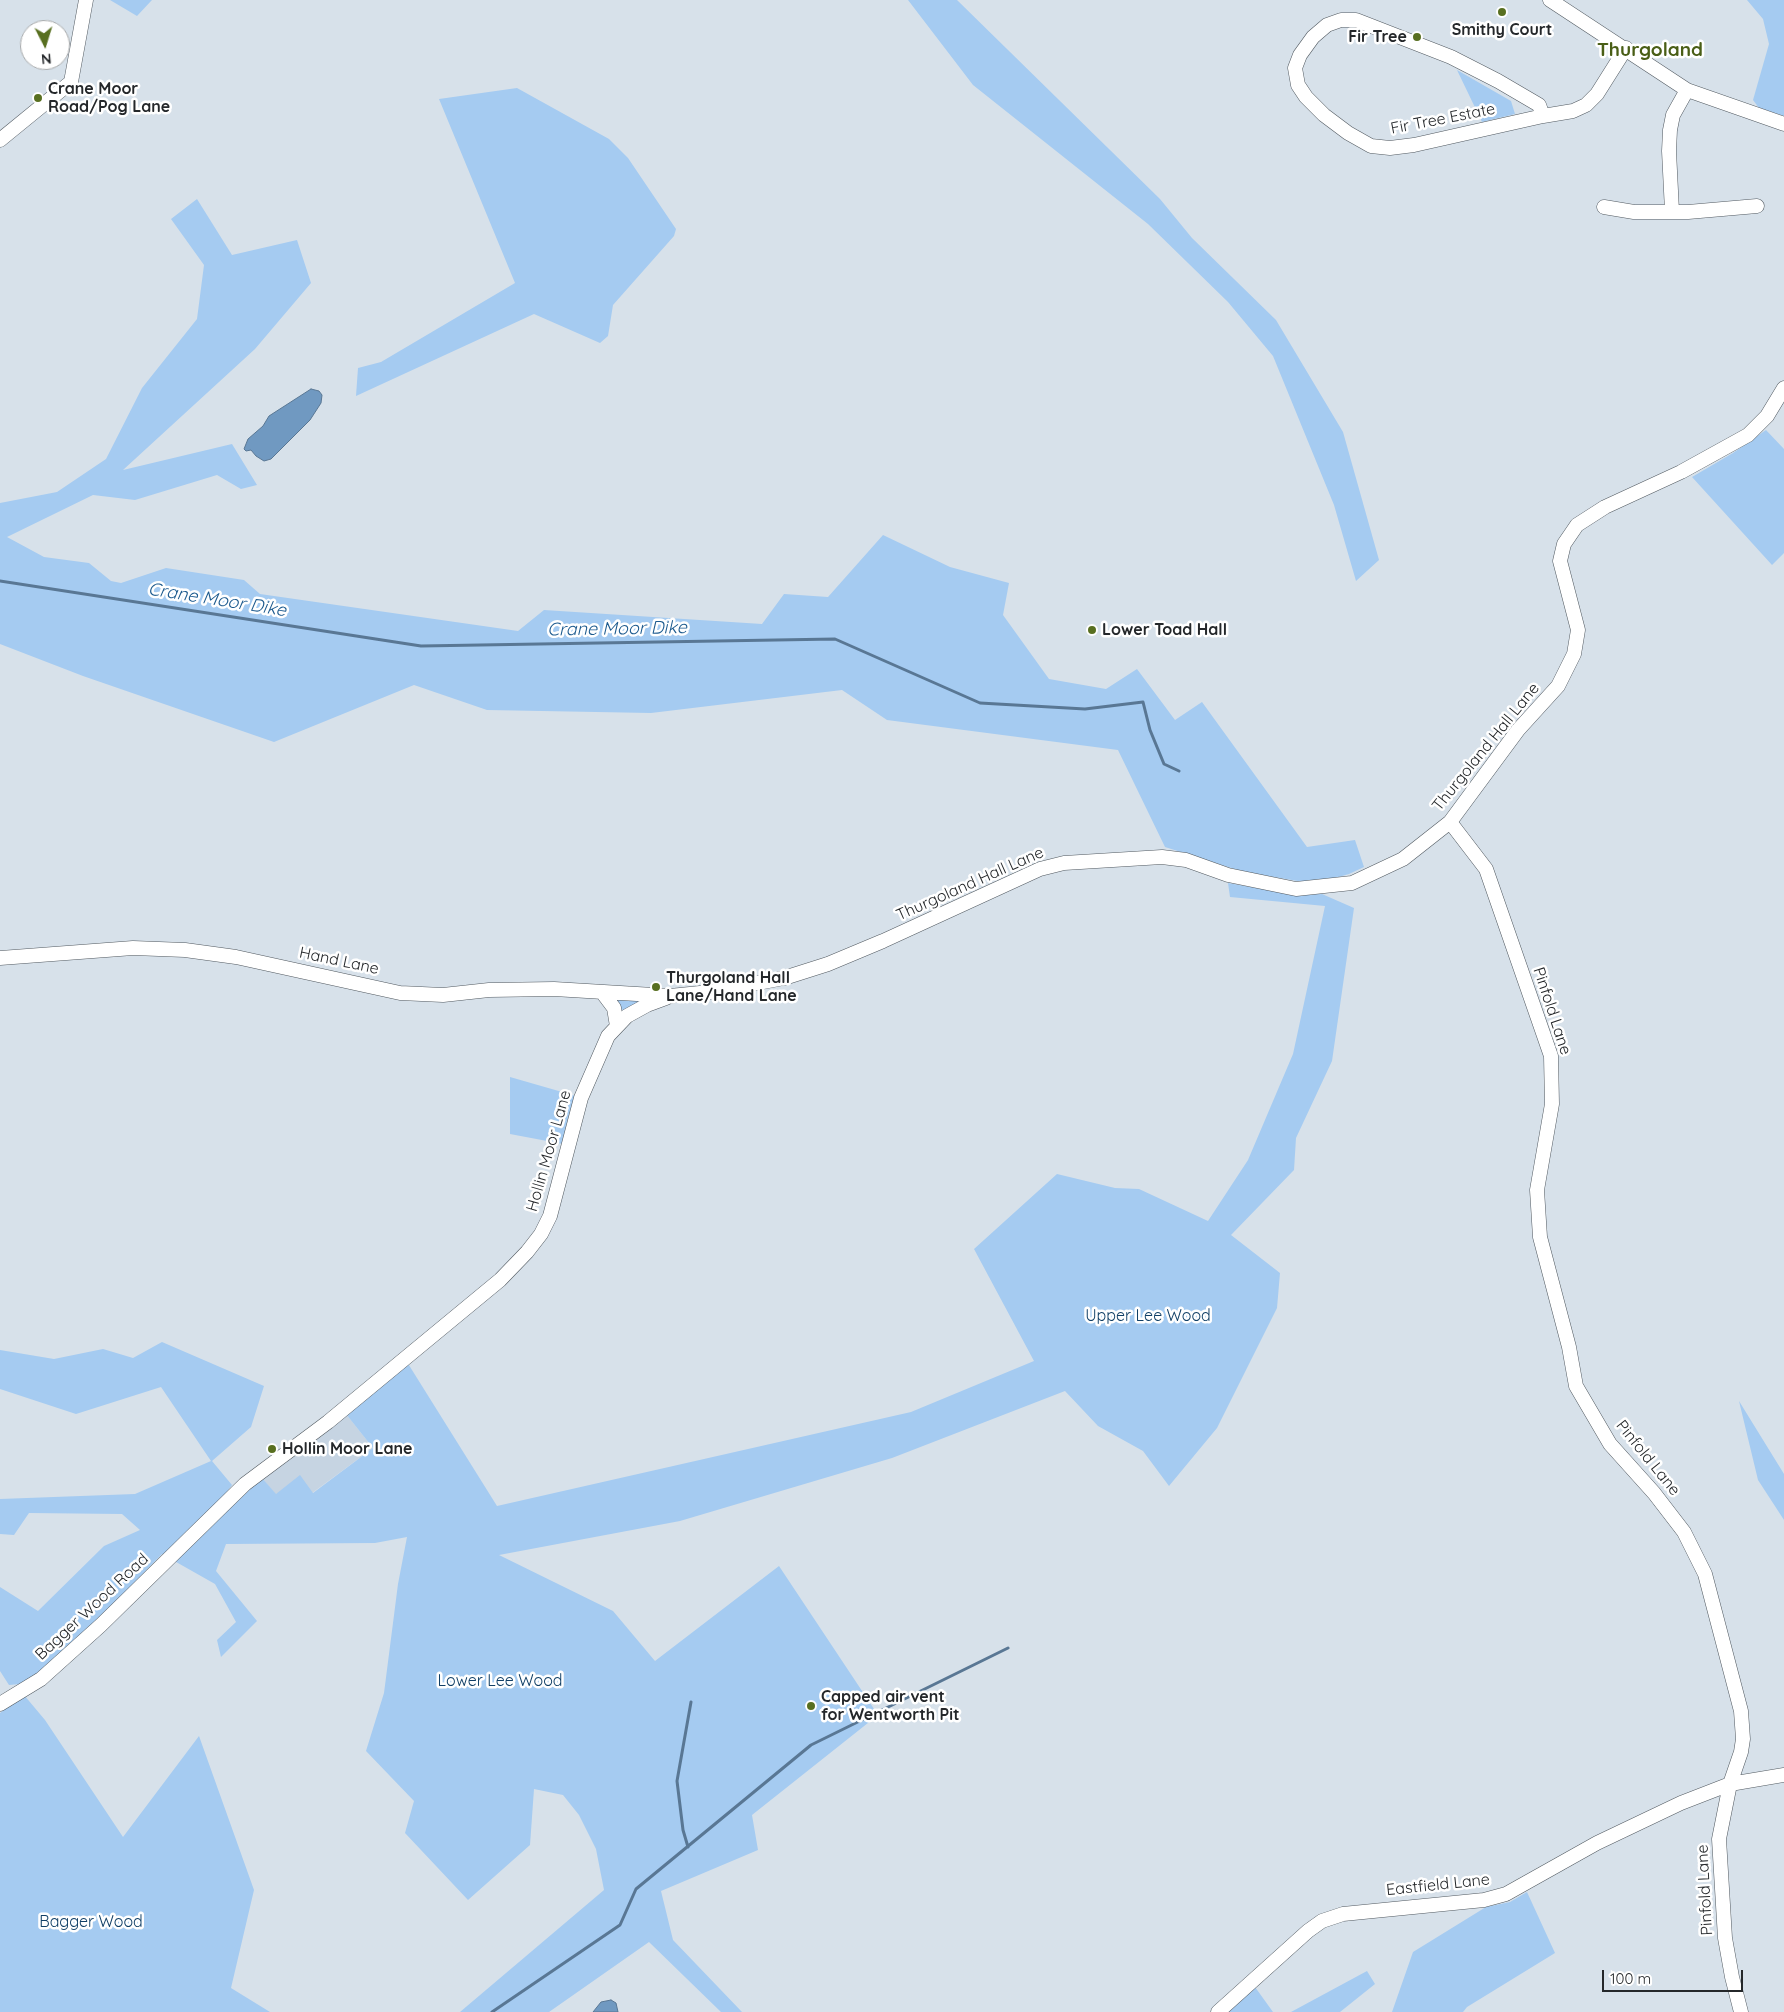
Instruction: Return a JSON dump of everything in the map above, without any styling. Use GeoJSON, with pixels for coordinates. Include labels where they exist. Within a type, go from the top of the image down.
{"type":"FeatureCollection","features":[{"type":"Feature","properties":{"kind":"street"},"geometry":{"type":"LineString","coordinates":[[0,140],[71,82],[86,0]]}},
{"type":"Feature","properties":{"kind":"street"},"geometry":{"type":"LineString","coordinates":[[1550,0],[1626,48],[1687,90],[1784,124]]}},
{"type":"Feature","properties":{"kind":"street","name":"Fir Tree Estate"},"geometry":{"type":"LineString","coordinates":[[1543,116],[1539,105],[1482,73],[1410,40],[1356,20],[1341,20],[1327,26],[1313,37],[1300,55],[1295,68],[1298,84],[1306,97],[1324,115],[1348,133],[1372,146],[1390,148],[1414,145],[1573,111],[1586,105],[1597,94],[1626,48]]}},
{"type":"Feature","properties":{"kind":"street"},"geometry":{"type":"LineString","coordinates":[[1672,211],[1669,151],[1670,130],[1673,115],[1687,90]]}},
{"type":"Feature","properties":{"kind":"street"},"geometry":{"type":"LineString","coordinates":[[1604,207],[1634,212],[1688,212],[1757,206]]}},
{"type":"Feature","properties":{"kind":"street","name":"Thurgoland Hall Lane"},"geometry":{"type":"LineString","coordinates":[[670,996],[710,992],[784,978],[828,964],[883,941],[1040,869],[1064,863],[1162,857],[1186,860],[1228,875],[1296,889],[1352,883],[1404,859],[1450,822],[1518,730],[1558,686],[1574,654],[1578,630],[1560,562],[1564,544],[1577,525],[1605,507],[1681,472],[1748,435],[1767,416],[1784,388]]}},
{"type":"Feature","properties":{"kind":"street","name":"Pinfold Lane"},"geometry":{"type":"LineString","coordinates":[[1450,822],[1475,852],[1489,874],[1501,916],[1551,1056],[1552,1104],[1537,1190],[1540,1237],[1569,1347],[1576,1386],[1610,1444],[1654,1493],[1684,1532],[1705,1574],[1742,1711],[1742,1746],[1730,1784],[1719,1839],[1725,1938],[1741,2012]]}},
{"type":"Feature","properties":{"kind":"street","name":"Hand Lane"},"geometry":{"type":"LineString","coordinates":[[0,958],[133,948],[185,950],[236,957],[400,993],[444,995],[513,988],[670,996]]}},
{"type":"Feature","properties":{"kind":"street"},"geometry":{"type":"LineString","coordinates":[[602,992],[614,1008],[617,1026]]}},
{"type":"Feature","properties":{"kind":"street","name":"Hollin Moor Lane"},"geometry":{"type":"LineString","coordinates":[[202,1528],[245,1484],[328,1422],[500,1280],[527,1252],[541,1234],[550,1216],[581,1098],[608,1036],[627,1016],[646,1005],[670,996]]}},
{"type":"Feature","properties":{"kind":"street","name":"Bagger Wood Road"},"geometry":{"type":"LineString","coordinates":[[0,1704],[41,1679],[101,1625],[202,1528]]}},
{"type":"Feature","properties":{"kind":"street","name":"Eastfield Lane"},"geometry":{"type":"LineString","coordinates":[[1218,2012],[1308,1931],[1322,1921],[1343,1914],[1484,1900],[1506,1894],[1598,1843],[1681,1803],[1730,1784],[1784,1775]]}},
{"type":"Feature","properties":{"kind":"shaded area"},"geometry":{"type":"Polygon","coordinates":[[[311,389],[319,391],[322,395],[321,403],[310,420],[271,459],[264,461],[251,450],[246,451],[244,449],[248,439],[263,426],[269,416],[311,389]]]}},
{"type":"Feature","properties":{"kind":"shaded area"},"geometry":{"type":"Polygon","coordinates":[[[346,1414],[373,1448],[312,1493],[275,1494],[262,1478],[346,1414]]]}},
{"type":"Feature","properties":{"kind":"shaded area"},"geometry":{"type":"Polygon","coordinates":[[[611,2000],[616,2003],[618,2012],[593,2012],[601,2002],[611,2000]]]}},
{"type":"Feature","properties":{"kind":"green space"},"geometry":{"type":"Polygon","coordinates":[[[110,0],[152,0],[137,16],[110,0]]]}},
{"type":"Feature","properties":{"kind":"green space"},"geometry":{"type":"Polygon","coordinates":[[[908,0],[957,0],[1160,199],[1192,238],[1276,320],[1343,432],[1379,560],[1356,581],[1334,505],[1273,356],[1228,302],[1148,224],[973,85],[908,0]]]}},
{"type":"Feature","properties":{"kind":"green space"},"geometry":{"type":"Polygon","coordinates":[[[1747,0],[1784,0],[1784,116],[1759,108],[1753,100],[1769,44],[1763,19],[1747,0]]]}},
{"type":"Feature","properties":{"kind":"green space"},"geometry":{"type":"Polygon","coordinates":[[[1457,70],[1511,101],[1515,114],[1482,122],[1457,70]]]}},
{"type":"Feature","properties":{"kind":"green space"},"geometry":{"type":"Polygon","coordinates":[[[517,88],[609,139],[628,158],[676,229],[674,236],[613,305],[608,336],[600,343],[534,314],[356,396],[358,368],[381,362],[515,283],[439,99],[517,88]]]}},
{"type":"Feature","properties":{"kind":"green space"},"geometry":{"type":"Polygon","coordinates":[[[197,199],[232,255],[297,240],[311,283],[255,349],[123,470],[232,444],[257,485],[241,489],[217,475],[135,500],[93,495],[7,537],[44,557],[89,563],[111,581],[121,583],[166,568],[244,580],[260,594],[518,631],[544,610],[762,624],[784,594],[828,597],[883,535],[950,567],[1009,583],[1003,615],[1049,679],[1106,689],[1137,669],[1175,720],[1202,702],[1307,847],[1355,840],[1364,867],[1349,874],[1321,882],[1298,881],[1244,872],[1165,847],[1118,750],[887,720],[842,690],[651,713],[487,710],[414,685],[274,742],[83,676],[0,644],[0,503],[57,492],[106,459],[142,388],[197,319],[204,265],[171,219],[197,199]]]}},
{"type":"Feature","properties":{"kind":"green space"},"geometry":{"type":"Polygon","coordinates":[[[1766,430],[1784,449],[1784,553],[1772,565],[1692,477],[1733,453],[1766,430]]]}},
{"type":"Feature","properties":{"kind":"green space"},"geometry":{"type":"Polygon","coordinates":[[[1228,883],[1297,895],[1322,894],[1354,908],[1332,1061],[1296,1138],[1294,1170],[1231,1235],[1280,1273],[1277,1308],[1217,1428],[1169,1486],[1143,1451],[1098,1426],[1065,1391],[892,1458],[680,1521],[499,1555],[613,1611],[655,1661],[779,1566],[878,1715],[752,1815],[758,1850],[661,1891],[673,1940],[742,2012],[721,2012],[649,1942],[549,2012],[460,2012],[604,1890],[596,1849],[579,1815],[563,1795],[534,1789],[530,1845],[468,1900],[405,1833],[414,1801],[366,1751],[384,1693],[398,1584],[407,1537],[375,1543],[226,1544],[216,1571],[257,1621],[221,1657],[217,1640],[236,1622],[215,1584],[162,1554],[97,1621],[38,1675],[20,1684],[9,1685],[0,1671],[0,1587],[38,1611],[104,1546],[140,1530],[122,1514],[29,1513],[14,1535],[0,1534],[0,1499],[135,1494],[211,1461],[161,1387],[76,1414],[0,1389],[0,1350],[54,1359],[103,1349],[133,1358],[162,1342],[264,1386],[251,1427],[212,1461],[232,1485],[219,1502],[228,1510],[262,1478],[276,1494],[300,1475],[313,1493],[373,1448],[346,1414],[407,1362],[497,1506],[911,1412],[1034,1361],[974,1249],[1057,1174],[1115,1188],[1139,1189],[1208,1221],[1248,1160],[1293,1054],[1325,906],[1230,897],[1228,883]]]}},
{"type":"Feature","properties":{"kind":"green space"},"geometry":{"type":"Polygon","coordinates":[[[614,998],[654,999],[621,1018],[614,998]]]}},
{"type":"Feature","properties":{"kind":"green space"},"geometry":{"type":"Polygon","coordinates":[[[510,1077],[576,1096],[563,1144],[510,1134],[510,1077]]]}},
{"type":"Feature","properties":{"kind":"green space"},"geometry":{"type":"Polygon","coordinates":[[[1739,1401],[1784,1474],[1784,1520],[1758,1480],[1739,1401]]]}},
{"type":"Feature","properties":{"kind":"green space","name":"Bagger Wood"},"geometry":{"type":"Polygon","coordinates":[[[24,1695],[45,1720],[123,1837],[199,1736],[254,1890],[231,1988],[270,2012],[0,2012],[0,1713],[24,1695]]]}},
{"type":"Feature","properties":{"kind":"green space"},"geometry":{"type":"Polygon","coordinates":[[[1527,1892],[1555,1953],[1467,2007],[1463,2012],[1392,2012],[1413,1952],[1486,1907],[1510,1902],[1527,1892]]]}},
{"type":"Feature","properties":{"kind":"green space"},"geometry":{"type":"Polygon","coordinates":[[[1367,1971],[1375,1984],[1340,2012],[1291,2012],[1367,1971]]]}},
{"type":"Feature","properties":{"kind":"green space"},"geometry":{"type":"Polygon","coordinates":[[[1255,1987],[1273,2012],[1226,2012],[1255,1987]]]}},
{"type":"Feature","properties":{"kind":"waterway","name":"Crane Moor Dike"},"geometry":{"type":"LineString","coordinates":[[0,581],[421,646],[835,639],[980,703],[1085,709],[1143,702],[1150,730],[1164,764],[1179,771]]}},
{"type":"Feature","properties":{"kind":"waterway"},"geometry":{"type":"LineString","coordinates":[[492,2012],[620,1925],[636,1889],[811,1745],[1008,1648]]}},
{"type":"Feature","properties":{"kind":"waterway"},"geometry":{"type":"LineString","coordinates":[[688,1847],[683,1830],[677,1781],[691,1702]]}},
{"type":"Feature","properties":{"kind":"place","name":"Smithy Court"},"geometry":{"type":"Point","coordinates":[1502,12]}},
{"type":"Feature","properties":{"kind":"place","name":"Fir Tree"},"geometry":{"type":"Point","coordinates":[1417,37]}},
{"type":"Feature","properties":{"kind":"place","name":"Crane Moor Road/Pog Lane"},"geometry":{"type":"Point","coordinates":[38,98]}},
{"type":"Feature","properties":{"kind":"place","name":"Lower Toad Hall"},"geometry":{"type":"Point","coordinates":[1092,630]}},
{"type":"Feature","properties":{"kind":"place","name":"Thurgoland Hall Lane/Hand Lane"},"geometry":{"type":"Point","coordinates":[656,987]}},
{"type":"Feature","properties":{"kind":"place","name":"Hollin Moor Lane"},"geometry":{"type":"Point","coordinates":[272,1449]}},
{"type":"Feature","properties":{"kind":"place","name":"Capped air vent for Wentworth Pit"},"geometry":{"type":"Point","coordinates":[811,1706]}},
{"type":"Feature","properties":{"kind":"district","name":"Thurgoland"},"geometry":{"type":"Point","coordinates":[1650,50]}},
{"type":"Feature","properties":{"kind":"park label","name":"Upper Lee Wood"},"geometry":{"type":"Point","coordinates":[1148,1316]}},
{"type":"Feature","properties":{"kind":"park label","name":"Lower Lee Wood"},"geometry":{"type":"Point","coordinates":[500,1681]}}]}
